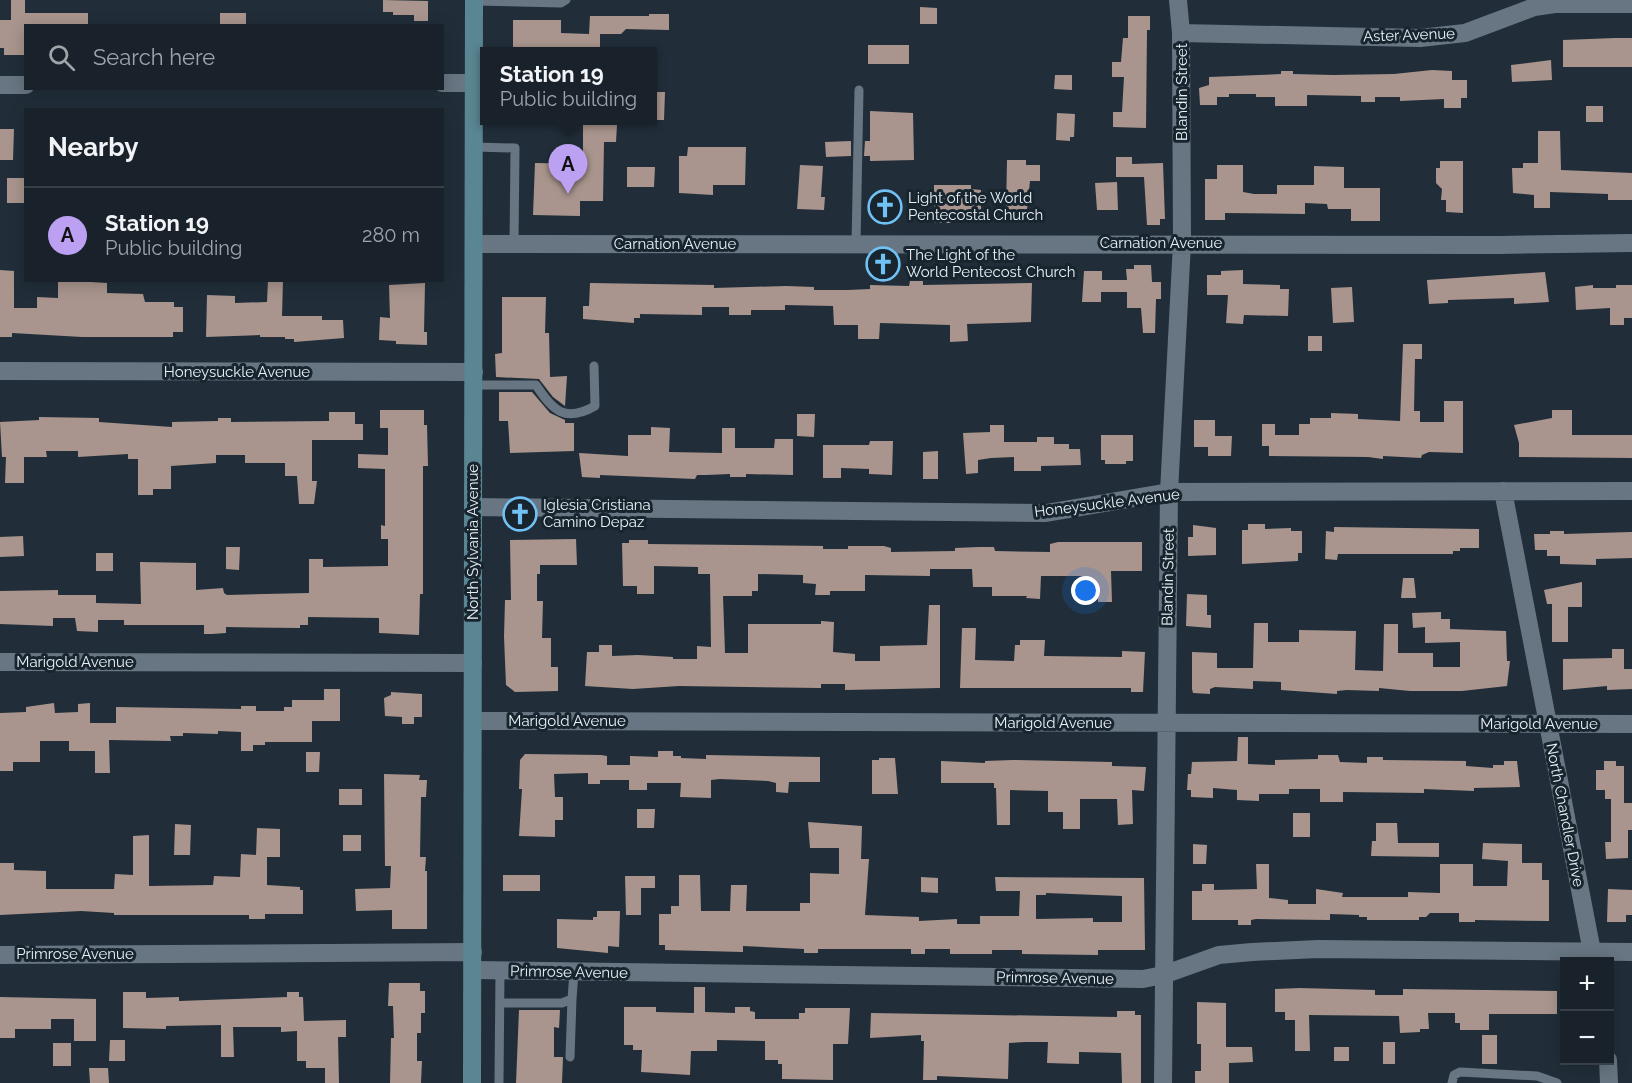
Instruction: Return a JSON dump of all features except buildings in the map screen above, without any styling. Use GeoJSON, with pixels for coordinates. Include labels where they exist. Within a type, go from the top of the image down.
{"type":"FeatureCollection","features":[{"type":"Feature","properties":{"kind":"main road","name":"North Sylvania Avenue"},"geometry":{"type":"LineString","coordinates":[[472,1083],[474,1]]}},
{"type":"Feature","properties":{"kind":"street","name":"Blandin Street"},"geometry":{"type":"LineString","coordinates":[[1162,1083],[1169,492],[1182,243],[1181,33],[1178,0]]}},
{"type":"Feature","properties":{"kind":"street","name":"Aster Avenue"},"geometry":{"type":"LineString","coordinates":[[1181,33],[1420,38],[1465,33],[1544,6],[1632,4]]}},
{"type":"Feature","properties":{"kind":"street"},"geometry":{"type":"LineString","coordinates":[[444,83],[474,83]]}},
{"type":"Feature","properties":{"kind":"street"},"geometry":{"type":"LineString","coordinates":[[0,85],[24,85]]}},
{"type":"Feature","properties":{"kind":"street","name":"Carnation Avenue"},"geometry":{"type":"LineString","coordinates":[[474,244],[1498,245],[1632,243]]}},
{"type":"Feature","properties":{"kind":"street","name":"Honeysuckle Avenue"},"geometry":{"type":"LineString","coordinates":[[0,371],[474,379]]}},
{"type":"Feature","properties":{"kind":"street","name":"North Chandler Drive"},"geometry":{"type":"LineString","coordinates":[[1503,491],[1593,957]]}},
{"type":"Feature","properties":{"kind":"street","name":"Honeysuckle Avenue"},"geometry":{"type":"LineString","coordinates":[[473,507],[1046,513],[1169,492],[1632,491]]}},
{"type":"Feature","properties":{"kind":"street","name":"Marigold Avenue"},"geometry":{"type":"LineString","coordinates":[[0,662],[473,663]]}},
{"type":"Feature","properties":{"kind":"street","name":"Marigold Avenue"},"geometry":{"type":"LineString","coordinates":[[473,721],[1632,724]]}},
{"type":"Feature","properties":{"kind":"street","name":"Primrose Avenue"},"geometry":{"type":"LineString","coordinates":[[0,955],[473,961],[500,971],[1143,979],[1163,975],[1219,955],[1252,952],[1318,949],[1593,957],[1632,952]]}},
{"type":"Feature","properties":{"kind":"street"},"geometry":{"type":"LineString","coordinates":[[1608,1065],[1610,1083]]}},
{"type":"Feature","properties":{"kind":"lane"},"geometry":{"type":"LineString","coordinates":[[474,1],[561,3],[566,0]]}},
{"type":"Feature","properties":{"kind":"lane"},"geometry":{"type":"LineString","coordinates":[[856,244],[859,90]]}},
{"type":"Feature","properties":{"kind":"lane"},"geometry":{"type":"LineString","coordinates":[[474,147],[515,148],[514,244]]}},
{"type":"Feature","properties":{"kind":"lane"},"geometry":{"type":"LineString","coordinates":[[474,379],[536,385],[546,401],[560,413],[579,416],[594,406],[594,366]]}},
{"type":"Feature","properties":{"kind":"lane"},"geometry":{"type":"LineString","coordinates":[[499,1083],[500,971]]}},
{"type":"Feature","properties":{"kind":"lane"},"geometry":{"type":"LineString","coordinates":[[570,1057],[574,972]]}},
{"type":"Feature","properties":{"kind":"lane"},"geometry":{"type":"LineString","coordinates":[[500,1003],[562,1004],[572,999]]}},
{"type":"Feature","properties":{"kind":"lane"},"geometry":{"type":"LineString","coordinates":[[1452,1083],[1454,1075],[1460,1072],[1537,1076],[1557,1083]]}},
{"type":"Feature","properties":{"kind":"place","name":"Station 19"},"geometry":{"type":"Point","coordinates":[568,194]}},
{"type":"Feature","properties":{"kind":"place","name":"Light of the World Pentecostal Church"},"geometry":{"type":"Point","coordinates":[885,207]}},
{"type":"Feature","properties":{"kind":"place","name":"The Light of the World Pentecost Church"},"geometry":{"type":"Point","coordinates":[883,264]}},
{"type":"Feature","properties":{"kind":"place","name":"Iglesia Cristiana Camino Depaz"},"geometry":{"type":"Point","coordinates":[520,514]}}]}
